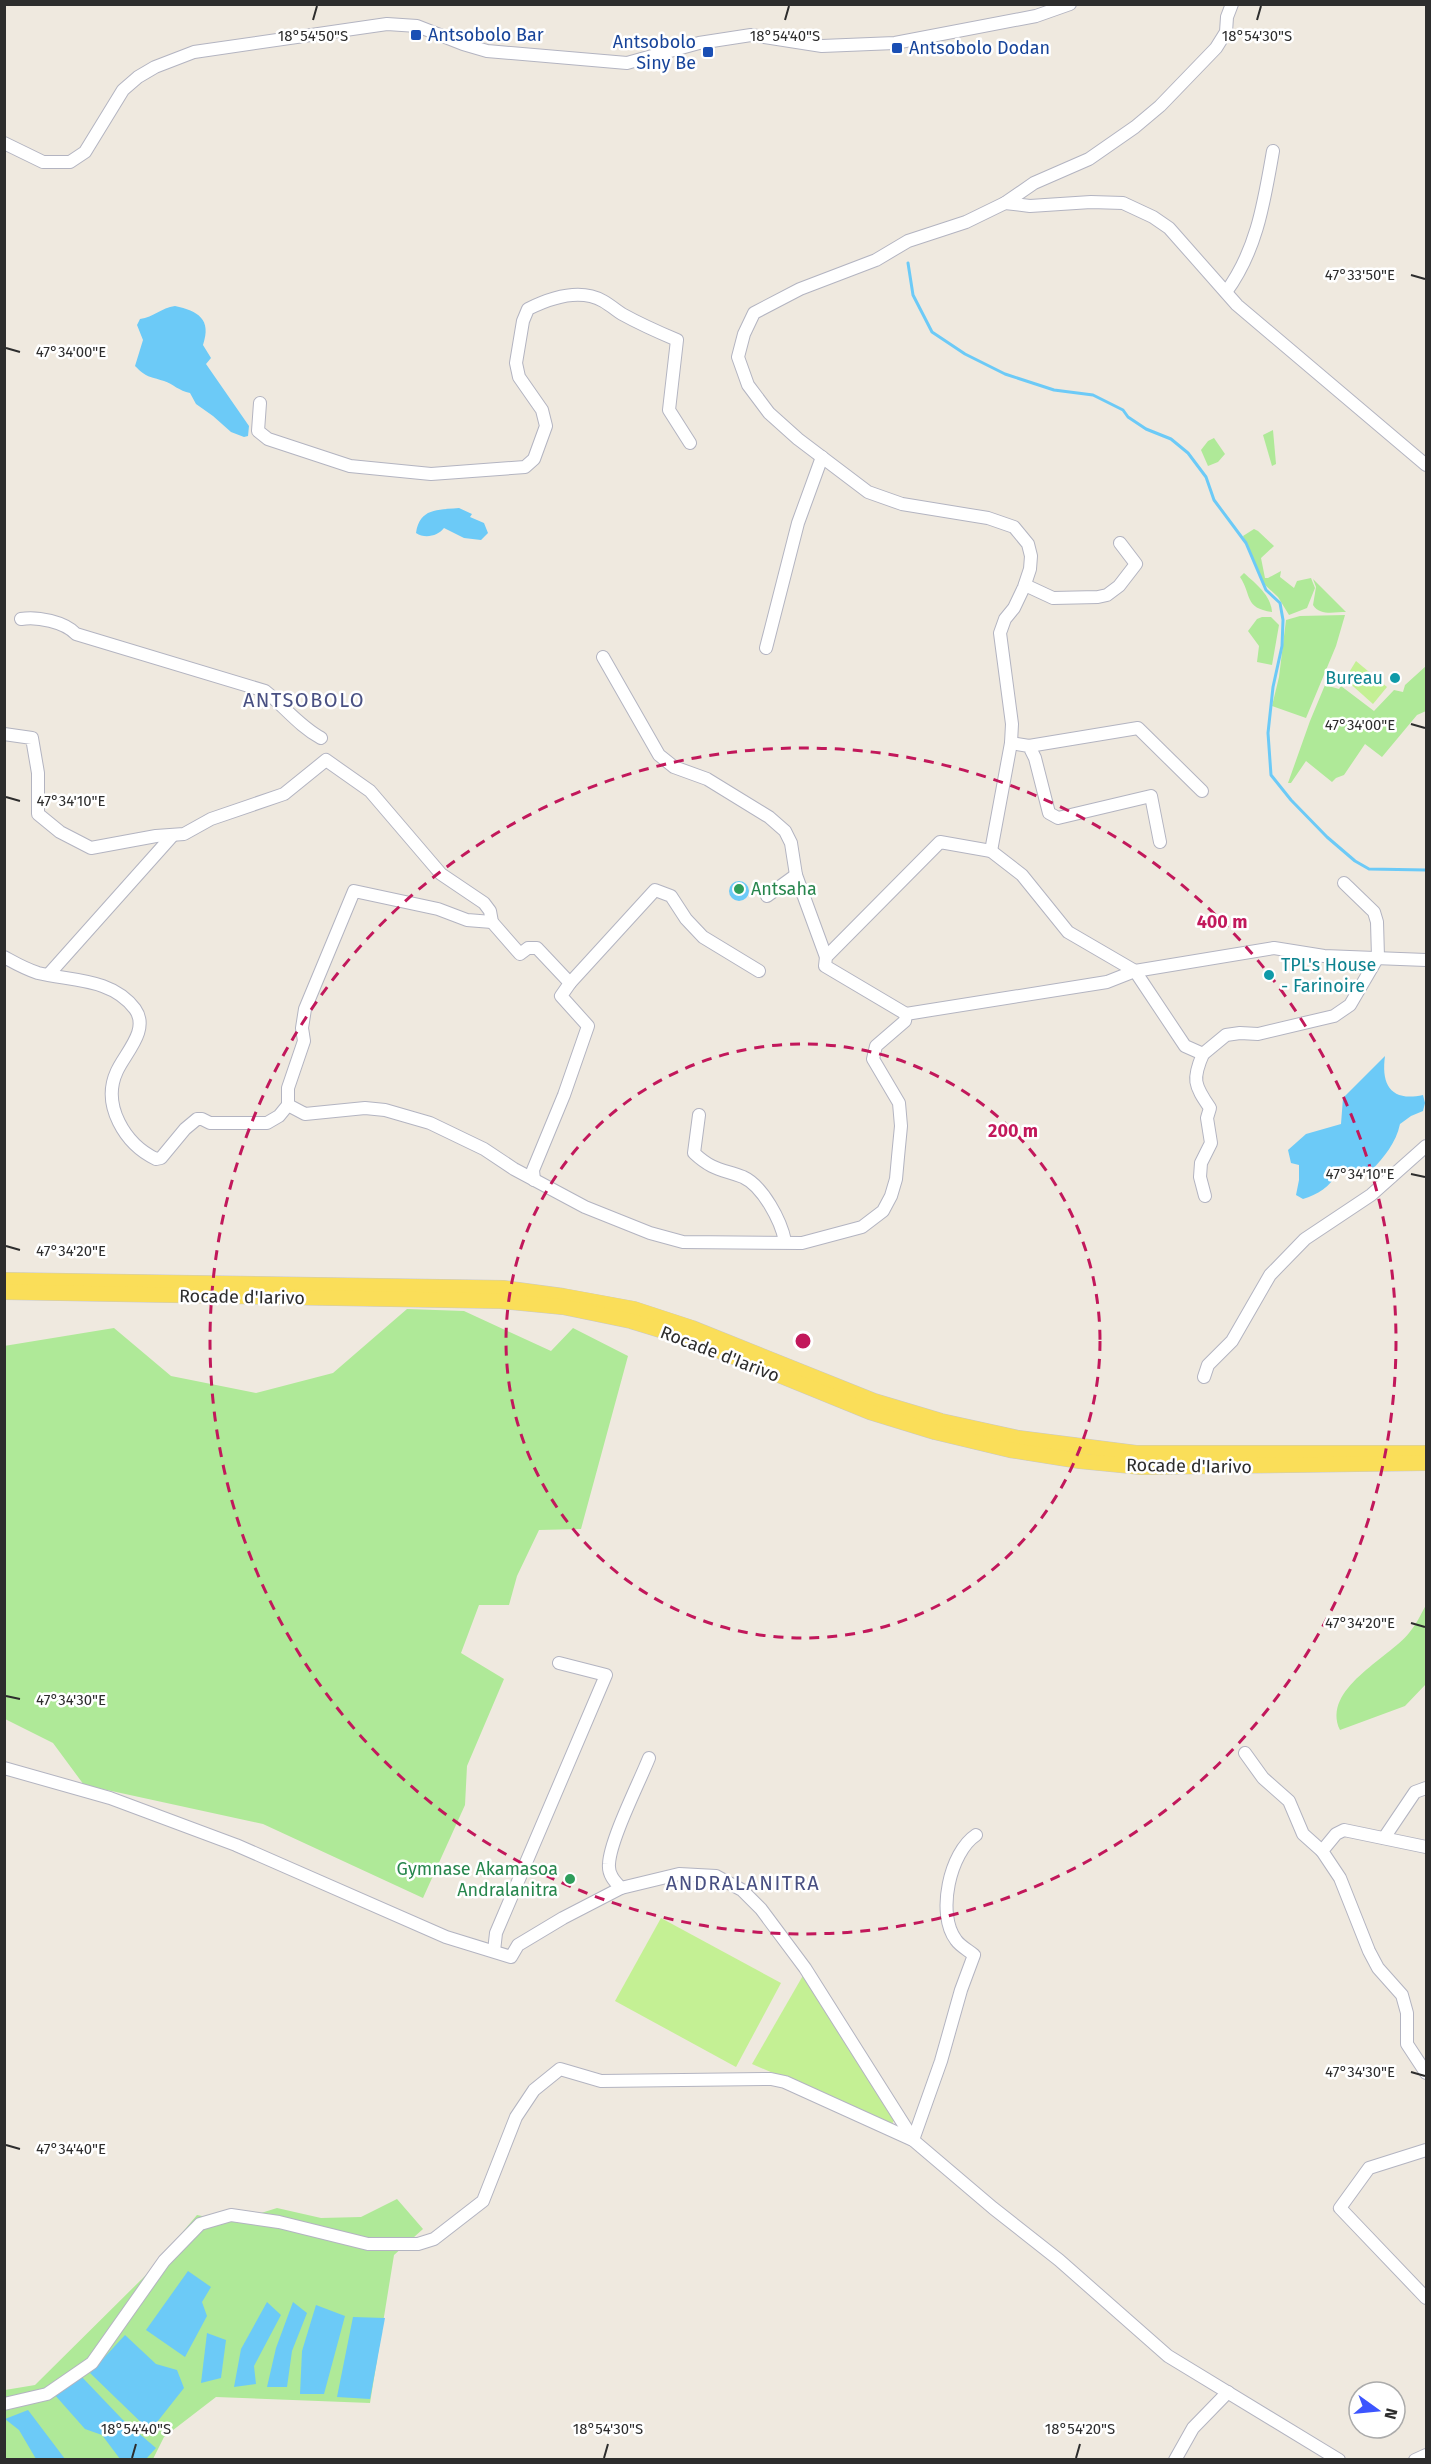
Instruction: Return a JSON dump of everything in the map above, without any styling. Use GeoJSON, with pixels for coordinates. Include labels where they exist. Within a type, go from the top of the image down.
{"type":"FeatureCollection","features":[{"type":"Feature","properties":{"kind":"main road","name":"Rocade d'Iarivo"},"geometry":{"type":"LineString","coordinates":[[4,1280],[503,1288],[563,1296],[644,1312],[692,1328],[874,1401],[941,1421],[1018,1438],[1136,1453],[1426,1453]]}},
{"type":"Feature","properties":{"kind":"main road","name":"Rocade d'Iarivo"},"geometry":{"type":"LineString","coordinates":[[4,1292],[501,1301],[563,1307],[631,1321],[690,1339],[870,1412],[935,1432],[1010,1450],[1080,1461],[1141,1467],[1426,1464]]}},
{"type":"Feature","properties":{"kind":"street"},"geometry":{"type":"LineString","coordinates":[[4,143],[43,162],[70,162],[85,152],[123,90],[138,77],[155,67],[194,52],[387,24],[417,26],[488,51],[627,63],[699,43],[751,36],[822,46],[895,43],[1036,16],[1070,4]]}},
{"type":"Feature","properties":{"kind":"street"},"geometry":{"type":"LineString","coordinates":[[991,852],[1011,743],[1012,724],[1000,633],[1005,619],[1014,608],[1030,569],[1031,556],[1028,544],[1014,527],[988,518],[885,499],[868,492],[769,413],[748,385],[738,357],[744,334],[754,313],[800,289],[876,260],[908,241],[966,222],[1005,203],[1034,183],[1089,159],[1136,127],[1160,106],[1216,48],[1226,32],[1227,17],[1232,4]]}},
{"type":"Feature","properties":{"kind":"street"},"geometry":{"type":"LineString","coordinates":[[1226,292],[1238,275],[1253,244],[1273,151]]}},
{"type":"Feature","properties":{"kind":"street"},"geometry":{"type":"LineString","coordinates":[[1005,203],[1030,206],[1106,201],[1123,203],[1140,209],[1169,228],[1237,305],[1426,465]]}},
{"type":"Feature","properties":{"kind":"street"},"geometry":{"type":"LineString","coordinates":[[260,403],[258,431],[268,439],[350,466],[430,474],[525,467],[534,459],[546,426],[542,410],[519,377],[516,363],[523,321],[528,309],[536,304],[570,294],[585,295],[602,300],[650,329],[677,340],[669,411],[690,443]]}},
{"type":"Feature","properties":{"kind":"street"},"geometry":{"type":"LineString","coordinates":[[766,648],[798,524],[822,457]]}},
{"type":"Feature","properties":{"kind":"street"},"geometry":{"type":"LineString","coordinates":[[1024,585],[1060,599],[1107,595],[1119,586],[1136,564],[1120,543]]}},
{"type":"Feature","properties":{"kind":"street"},"geometry":{"type":"LineString","coordinates":[[21,619],[35,616],[70,628],[76,634],[265,692],[281,704],[307,730],[321,738]]}},
{"type":"Feature","properties":{"kind":"street"},"geometry":{"type":"LineString","coordinates":[[603,657],[659,755],[674,767],[707,778],[769,817],[785,831],[791,843],[796,875],[826,957],[825,966],[906,1014],[1107,982],[1135,971],[1274,948],[1324,956],[1426,960]]}},
{"type":"Feature","properties":{"kind":"street"},"geometry":{"type":"LineString","coordinates":[[1011,743],[1029,746],[1138,728],[1202,791]]}},
{"type":"Feature","properties":{"kind":"street"},"geometry":{"type":"LineString","coordinates":[[4,735],[32,738],[38,773],[38,814],[60,832],[91,848],[156,836],[184,834],[211,819],[285,794],[326,760],[370,791],[441,874],[484,903],[490,911],[492,921],[519,954],[528,948],[537,948],[570,983]]}},
{"type":"Feature","properties":{"kind":"street"},"geometry":{"type":"LineString","coordinates":[[1029,746],[1035,758],[1049,813],[1058,818],[1150,796],[1160,842]]}},
{"type":"Feature","properties":{"kind":"street"},"geometry":{"type":"LineString","coordinates":[[49,975],[173,835]]}},
{"type":"Feature","properties":{"kind":"street"},"geometry":{"type":"LineString","coordinates":[[826,957],[940,842],[991,852],[1022,875],[1068,932],[1135,971],[1185,1046],[1203,1054]]}},
{"type":"Feature","properties":{"kind":"street"},"geometry":{"type":"LineString","coordinates":[[767,896],[796,875]]}},
{"type":"Feature","properties":{"kind":"street"},"geometry":{"type":"LineString","coordinates":[[1205,1196],[1200,1178],[1201,1163],[1211,1143],[1207,1118],[1210,1108],[1200,1093],[1194,1075],[1203,1054],[1226,1035],[1258,1034],[1334,1016],[1350,1005],[1378,957],[1377,922],[1374,912],[1344,883]]}},
{"type":"Feature","properties":{"kind":"street"},"geometry":{"type":"LineString","coordinates":[[534,1180],[533,1170],[564,1095],[588,1026],[561,996],[570,983],[655,890],[671,896],[686,919],[703,937],[759,971]]}},
{"type":"Feature","properties":{"kind":"street"},"geometry":{"type":"LineString","coordinates":[[4,957],[23,968],[108,988],[128,1002],[138,1015],[137,1036],[117,1071],[112,1097],[118,1122],[137,1145],[153,1158],[161,1158],[185,1129],[197,1119],[210,1123],[267,1123],[279,1116],[288,1105],[288,1088],[304,1041],[302,1028],[304,1009],[354,891],[438,909],[467,920],[492,921]]}},
{"type":"Feature","properties":{"kind":"street"},"geometry":{"type":"LineString","coordinates":[[288,1105],[304,1114],[365,1108],[385,1110],[430,1123],[484,1149],[534,1180],[557,1190],[585,1207],[650,1233],[683,1242],[802,1242],[852,1231],[862,1227],[883,1211],[896,1179],[901,1126],[899,1103],[873,1059],[876,1046],[905,1021],[906,1014]]}},
{"type":"Feature","properties":{"kind":"street"},"geometry":{"type":"LineString","coordinates":[[699,1115],[693,1153],[712,1168],[745,1178],[753,1184],[777,1214],[785,1241]]}},
{"type":"Feature","properties":{"kind":"street"},"geometry":{"type":"LineString","coordinates":[[1204,1377],[1208,1365],[1232,1341],[1270,1275],[1305,1239],[1371,1195],[1426,1146]]}},
{"type":"Feature","properties":{"kind":"street"},"geometry":{"type":"LineString","coordinates":[[494,1952],[496,1933],[606,1675],[559,1663]]}},
{"type":"Feature","properties":{"kind":"street"},"geometry":{"type":"LineString","coordinates":[[1245,1753],[1263,1778],[1289,1801],[1303,1834],[1322,1851],[1340,1878],[1378,1968],[1402,1995],[1407,2013],[1407,2044],[1426,2073]]}},
{"type":"Feature","properties":{"kind":"street"},"geometry":{"type":"LineString","coordinates":[[621,1888],[612,1878],[609,1865],[612,1848],[649,1758]]}},
{"type":"Feature","properties":{"kind":"street"},"geometry":{"type":"LineString","coordinates":[[4,1768],[33,1774],[120,1802],[236,1845],[446,1937],[511,1958],[518,1945],[563,1918],[621,1888],[679,1874],[716,1876],[742,1890],[761,1909],[805,1968],[913,2140]]}},
{"type":"Feature","properties":{"kind":"street"},"geometry":{"type":"LineString","coordinates":[[1384,1838],[1415,1792],[1426,1788]]}},
{"type":"Feature","properties":{"kind":"street"},"geometry":{"type":"LineString","coordinates":[[1322,1851],[1336,1834],[1344,1830],[1426,1846]]}},
{"type":"Feature","properties":{"kind":"street"},"geometry":{"type":"LineString","coordinates":[[913,2140],[941,2061],[961,1990],[974,1955],[956,1940],[947,1919],[945,1904],[947,1891],[961,1852],[968,1840],[976,1835]]}},
{"type":"Feature","properties":{"kind":"street"},"geometry":{"type":"LineString","coordinates":[[4,2404],[47,2394],[92,2363],[164,2261],[200,2224],[231,2215],[279,2222],[368,2244],[418,2244],[434,2239],[483,2200],[516,2116],[534,2090],[560,2069],[601,2081],[771,2079],[785,2082],[913,2140],[1065,2265],[1109,2306],[1138,2327],[1168,2356],[1339,2460]]}},
{"type":"Feature","properties":{"kind":"street"},"geometry":{"type":"LineString","coordinates":[[1426,2150],[1369,2168],[1340,2208],[1426,2298]]}},
{"type":"Feature","properties":{"kind":"street"},"geometry":{"type":"LineString","coordinates":[[1175,2460],[1193,2428],[1228,2392]]}},
{"type":"Feature","properties":{"kind":"street"},"geometry":{"type":"LineString","coordinates":[[1415,2460],[1426,2455]]}},
{"type":"Feature","properties":{"kind":"green space"},"geometry":{"type":"Polygon","coordinates":[[[1273,430],[1276,464],[1272,466],[1263,435],[1273,430]]]}},
{"type":"Feature","properties":{"kind":"green space"},"geometry":{"type":"Polygon","coordinates":[[[1214,438],[1225,454],[1218,462],[1208,466],[1201,450],[1208,441],[1214,438]]]}},
{"type":"Feature","properties":{"kind":"green space"},"geometry":{"type":"Polygon","coordinates":[[[1254,529],[1274,546],[1261,558],[1265,578],[1281,571],[1280,577],[1294,588],[1297,581],[1311,578],[1315,588],[1307,608],[1289,615],[1278,597],[1264,584],[1243,536],[1254,529]]]}},
{"type":"Feature","properties":{"kind":"green space"},"geometry":{"type":"Polygon","coordinates":[[[1244,573],[1266,595],[1272,612],[1257,607],[1250,600],[1240,577],[1244,573]]]}},
{"type":"Feature","properties":{"kind":"green space"},"geometry":{"type":"Polygon","coordinates":[[[1313,579],[1346,612],[1328,613],[1319,611],[1313,605],[1316,587],[1313,579]]]}},
{"type":"Feature","properties":{"kind":"green space"},"geometry":{"type":"Polygon","coordinates":[[[1345,615],[1336,646],[1306,718],[1272,706],[1279,677],[1286,620],[1300,616],[1345,615]]]}},
{"type":"Feature","properties":{"kind":"green space"},"geometry":{"type":"Polygon","coordinates":[[[1271,617],[1279,625],[1272,665],[1257,662],[1259,646],[1248,631],[1257,619],[1271,617]]]}},
{"type":"Feature","properties":{"kind":"green space"},"geometry":{"type":"Polygon","coordinates":[[[1356,661],[1387,687],[1373,704],[1345,679],[1356,661]]]}},
{"type":"Feature","properties":{"kind":"green space"},"geometry":{"type":"Polygon","coordinates":[[[1426,666],[1426,711],[1417,715],[1382,757],[1365,744],[1344,775],[1332,782],[1306,761],[1291,783],[1288,783],[1325,685],[1339,689],[1341,686],[1374,711],[1394,690],[1403,692],[1405,685],[1426,666]]]}},
{"type":"Feature","properties":{"kind":"green space"},"geometry":{"type":"Polygon","coordinates":[[[407,1309],[464,1311],[551,1351],[573,1328],[628,1356],[581,1529],[539,1530],[517,1576],[509,1605],[479,1605],[461,1653],[504,1679],[467,1766],[465,1805],[423,1898],[263,1824],[84,1785],[53,1743],[5,1719],[4,1346],[114,1328],[171,1376],[256,1393],[333,1373],[407,1309]]]}},
{"type":"Feature","properties":{"kind":"green space"},"geometry":{"type":"Polygon","coordinates":[[[1426,1605],[1426,1684],[1405,1706],[1340,1730],[1337,1715],[1340,1701],[1348,1688],[1409,1633],[1426,1605]]]}},
{"type":"Feature","properties":{"kind":"green space"},"geometry":{"type":"Polygon","coordinates":[[[661,1918],[781,1983],[736,2067],[615,2001],[661,1918]]]}},
{"type":"Feature","properties":{"kind":"green space"},"geometry":{"type":"Polygon","coordinates":[[[805,1972],[896,2116],[892,2124],[752,2064],[805,1972]]]}},
{"type":"Feature","properties":{"kind":"green space"},"geometry":{"type":"Polygon","coordinates":[[[397,2199],[423,2229],[394,2255],[370,2403],[216,2397],[164,2437],[153,2459],[5,2460],[5,2390],[35,2385],[148,2273],[197,2215],[232,2222],[277,2208],[321,2218],[361,2217],[397,2199]]]}},
{"type":"Feature","properties":{"kind":"water"},"geometry":{"type":"Polygon","coordinates":[[[175,306],[196,314],[204,323],[206,329],[203,345],[211,358],[206,364],[249,426],[248,436],[244,437],[231,432],[196,404],[190,393],[148,376],[135,366],[143,340],[137,325],[140,319],[175,306]]]}},
{"type":"Feature","properties":{"kind":"water"},"geometry":{"type":"Polygon","coordinates":[[[459,508],[472,514],[470,517],[484,523],[488,533],[481,540],[464,538],[444,528],[431,536],[416,533],[421,519],[431,512],[459,508]]]}},
{"type":"Feature","properties":{"kind":"water","name":"Antsaha"},"geometry":{"type":"Polygon","coordinates":[[[739,881],[746,884],[749,891],[746,898],[739,901],[732,898],[729,891],[732,884],[739,881]]]}},
{"type":"Feature","properties":{"kind":"water"},"geometry":{"type":"Polygon","coordinates":[[[1385,1056],[1385,1075],[1391,1089],[1403,1096],[1423,1095],[1425,1103],[1423,1111],[1400,1124],[1392,1144],[1371,1171],[1354,1169],[1337,1173],[1327,1186],[1313,1195],[1303,1199],[1296,1195],[1299,1165],[1291,1163],[1288,1150],[1306,1134],[1341,1124],[1343,1098],[1385,1056]]]}},
{"type":"Feature","properties":{"kind":"water"},"geometry":{"type":"Polygon","coordinates":[[[188,2271],[211,2287],[202,2302],[207,2316],[185,2357],[146,2330],[188,2271]]]}},
{"type":"Feature","properties":{"kind":"water"},"geometry":{"type":"Polygon","coordinates":[[[267,2302],[281,2315],[254,2366],[256,2384],[234,2387],[241,2349],[267,2302]]]}},
{"type":"Feature","properties":{"kind":"water"},"geometry":{"type":"Polygon","coordinates":[[[293,2302],[307,2313],[292,2351],[287,2387],[267,2387],[276,2348],[293,2302]]]}},
{"type":"Feature","properties":{"kind":"water"},"geometry":{"type":"Polygon","coordinates":[[[316,2305],[345,2316],[324,2394],[300,2394],[302,2351],[316,2305]]]}},
{"type":"Feature","properties":{"kind":"water"},"geometry":{"type":"Polygon","coordinates":[[[353,2317],[385,2318],[370,2399],[337,2397],[353,2317]]]}},
{"type":"Feature","properties":{"kind":"water"},"geometry":{"type":"Polygon","coordinates":[[[207,2333],[226,2340],[221,2378],[201,2383],[207,2333]]]}},
{"type":"Feature","properties":{"kind":"water"},"geometry":{"type":"Polygon","coordinates":[[[125,2335],[156,2364],[177,2370],[184,2388],[150,2431],[90,2373],[125,2335]]]}},
{"type":"Feature","properties":{"kind":"water"},"geometry":{"type":"Polygon","coordinates":[[[80,2375],[122,2419],[156,2448],[146,2459],[120,2459],[102,2435],[85,2429],[54,2394],[80,2375]]]}},
{"type":"Feature","properties":{"kind":"water"},"geometry":{"type":"Polygon","coordinates":[[[28,2410],[65,2459],[36,2459],[19,2430],[5,2419],[28,2410]]]}},
{"type":"Feature","properties":{"kind":"waterway"},"geometry":{"type":"LineString","coordinates":[[908,263],[913,295],[932,332],[965,354],[1005,374],[1054,390],[1093,395],[1123,410],[1128,417],[1146,429],[1171,439],[1188,453],[1206,477],[1214,500],[1246,543],[1266,590],[1280,603],[1283,620],[1282,646],[1273,687],[1268,733],[1271,775],[1291,800],[1327,837],[1355,861],[1369,869],[1426,870]]}},
{"type":"Feature","properties":{"kind":"place","name":"Antsobolo Bar"},"geometry":{"type":"Point","coordinates":[416,35]}},
{"type":"Feature","properties":{"kind":"place","name":"Antsobolo Dodan"},"geometry":{"type":"Point","coordinates":[897,48]}},
{"type":"Feature","properties":{"kind":"place","name":"Antsobolo Siny Be"},"geometry":{"type":"Point","coordinates":[708,52]}},
{"type":"Feature","properties":{"kind":"place","name":"Bureau"},"geometry":{"type":"Point","coordinates":[1395,678]}},
{"type":"Feature","properties":{"kind":"place","name":"Antsaha"},"geometry":{"type":"Point","coordinates":[739,889]}},
{"type":"Feature","properties":{"kind":"place","name":"TPL's House - Farinoire"},"geometry":{"type":"Point","coordinates":[1269,975]}},
{"type":"Feature","properties":{"kind":"place","name":"Gymnase Akamasoa Andralanitra"},"geometry":{"type":"Point","coordinates":[570,1879]}},
{"type":"Feature","properties":{"kind":"district","name":"ANTSOBOLO"},"geometry":{"type":"Point","coordinates":[304,700]}},
{"type":"Feature","properties":{"kind":"district","name":"ANDRALANITRA"},"geometry":{"type":"Point","coordinates":[743,1883]}}]}
